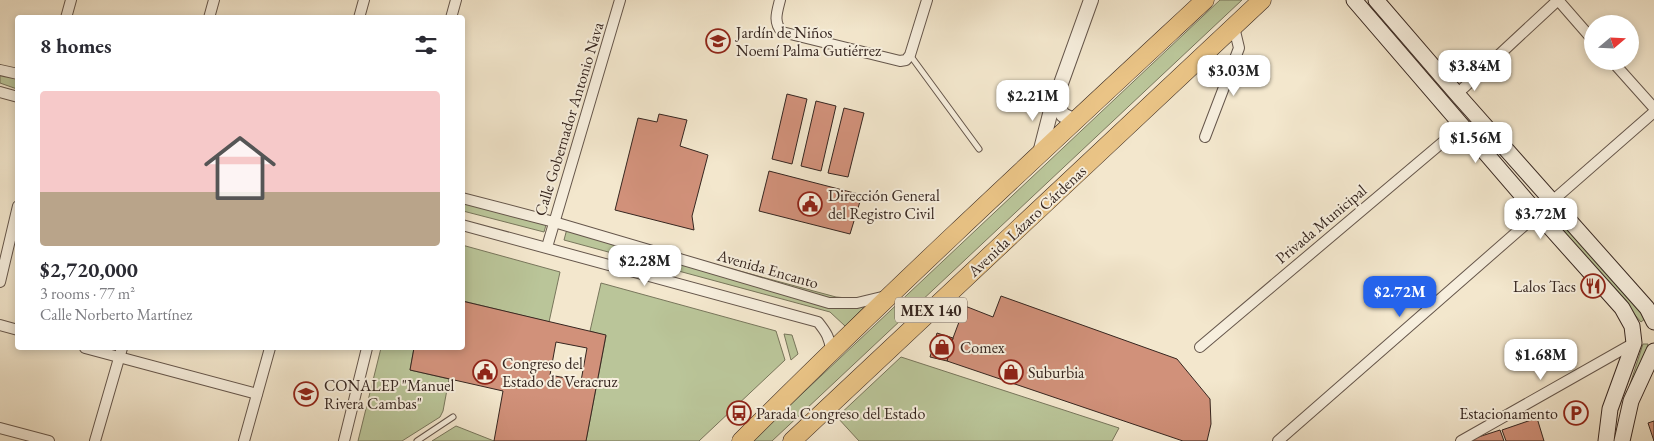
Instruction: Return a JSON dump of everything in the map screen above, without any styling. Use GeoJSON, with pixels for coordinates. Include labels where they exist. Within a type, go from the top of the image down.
{"type":"FeatureCollection","features":[{"type":"Feature","properties":{"kind":"highway","name":"MEX 140"},"geometry":{"type":"LineString","coordinates":[[741,441],[831,351],[1205,0]]}},
{"type":"Feature","properties":{"kind":"highway","name":"Avenida Lázaro Cárdenas"},"geometry":{"type":"LineString","coordinates":[[792,441],[1262,0]]}},
{"type":"Feature","properties":{"kind":"main road"},"geometry":{"type":"LineString","coordinates":[[1354,0],[1538,214],[1622,308],[1632,326],[1634,343],[1610,409],[1606,441]]}},
{"type":"Feature","properties":{"kind":"main road"},"geometry":{"type":"LineString","coordinates":[[1376,0],[1647,308],[1654,322]]}},
{"type":"Feature","properties":{"kind":"main road"},"geometry":{"type":"LineString","coordinates":[[1622,441],[1631,401],[1654,351]]}},
{"type":"Feature","properties":{"kind":"street"},"geometry":{"type":"LineString","coordinates":[[67,15],[71,0]]}},
{"type":"Feature","properties":{"kind":"street"},"geometry":{"type":"LineString","coordinates":[[211,15],[214,0]]}},
{"type":"Feature","properties":{"kind":"street"},"geometry":{"type":"LineString","coordinates":[[360,15],[364,0]]}},
{"type":"Feature","properties":{"kind":"street"},"geometry":{"type":"LineString","coordinates":[[452,15],[456,0]]}},
{"type":"Feature","properties":{"kind":"street","name":"Calle Gobernador Antonio Nava"},"geometry":{"type":"LineString","coordinates":[[547,247],[620,0]]}},
{"type":"Feature","properties":{"kind":"street"},"geometry":{"type":"LineString","coordinates":[[780,0],[776,19],[778,27],[782,32],[900,61],[906,60],[910,56],[927,0]]}},
{"type":"Feature","properties":{"kind":"street"},"geometry":{"type":"LineString","coordinates":[[1040,153],[1054,100],[1091,0]]}},
{"type":"Feature","properties":{"kind":"street"},"geometry":{"type":"LineString","coordinates":[[1457,94],[1558,0],[1584,30]]}},
{"type":"Feature","properties":{"kind":"street"},"geometry":{"type":"LineString","coordinates":[[1205,138],[1239,48],[1234,27]]}},
{"type":"Feature","properties":{"kind":"street"},"geometry":{"type":"LineString","coordinates":[[0,70],[15,73]]}},
{"type":"Feature","properties":{"kind":"street"},"geometry":{"type":"LineString","coordinates":[[1278,441],[1553,202],[1654,110],[1620,70]]}},
{"type":"Feature","properties":{"kind":"street"},"geometry":{"type":"LineString","coordinates":[[0,92],[15,96]]}},
{"type":"Feature","properties":{"kind":"street"},"geometry":{"type":"LineString","coordinates":[[1054,100],[1063,115],[1075,121]]}},
{"type":"Feature","properties":{"kind":"street","name":"Privada Municipal"},"geometry":{"type":"LineString","coordinates":[[1200,347],[1463,125]]}},
{"type":"Feature","properties":{"kind":"street","name":"Avenida Encanto"},"geometry":{"type":"LineString","coordinates":[[465,199],[554,222],[830,303],[857,303],[892,294]]}},
{"type":"Feature","properties":{"kind":"street"},"geometry":{"type":"LineString","coordinates":[[0,282],[15,219]]}},
{"type":"Feature","properties":{"kind":"street"},"geometry":{"type":"LineString","coordinates":[[465,226],[818,322],[827,333],[831,351]]}},
{"type":"Feature","properties":{"kind":"street"},"geometry":{"type":"LineString","coordinates":[[0,325],[15,329]]}},
{"type":"Feature","properties":{"kind":"street"},"geometry":{"type":"LineString","coordinates":[[1461,441],[1634,343]]}},
{"type":"Feature","properties":{"kind":"street"},"geometry":{"type":"LineString","coordinates":[[103,350],[121,352],[257,394]]}},
{"type":"Feature","properties":{"kind":"street"},"geometry":{"type":"LineString","coordinates":[[244,441],[269,350]]}},
{"type":"Feature","properties":{"kind":"street"},"geometry":{"type":"LineString","coordinates":[[344,441],[367,350]]}},
{"type":"Feature","properties":{"kind":"street"},"geometry":{"type":"LineString","coordinates":[[95,441],[121,352]]}},
{"type":"Feature","properties":{"kind":"street"},"geometry":{"type":"LineString","coordinates":[[0,428],[49,441]]}},
{"type":"Feature","properties":{"kind":"lane"},"geometry":{"type":"LineString","coordinates":[[910,56],[979,149]]}},
{"type":"Feature","properties":{"kind":"lane"},"geometry":{"type":"LineString","coordinates":[[416,441],[453,416]]}},
{"type":"Feature","properties":{"kind":"green space"},"geometry":{"type":"Polygon","coordinates":[[[1220,0],[1242,0],[772,441],[752,441],[1220,0]]]}},
{"type":"Feature","properties":{"kind":"green space"},"geometry":{"type":"Polygon","coordinates":[[[0,66],[15,70],[15,88],[0,83],[0,66]]]}},
{"type":"Feature","properties":{"kind":"green space"},"geometry":{"type":"Polygon","coordinates":[[[465,197],[548,218],[544,232],[465,212],[465,197]]]}},
{"type":"Feature","properties":{"kind":"green space"},"geometry":{"type":"Polygon","coordinates":[[[568,225],[836,297],[871,300],[845,326],[830,312],[564,240],[568,225]]]}},
{"type":"Feature","properties":{"kind":"green space"},"geometry":{"type":"Polygon","coordinates":[[[1565,225],[1646,318],[1641,322],[1560,228],[1565,225]]]}},
{"type":"Feature","properties":{"kind":"green space"},"geometry":{"type":"Polygon","coordinates":[[[465,246],[560,272],[549,322],[465,301],[465,246]]]}},
{"type":"Feature","properties":{"kind":"green space"},"geometry":{"type":"Polygon","coordinates":[[[601,283],[776,331],[785,360],[699,441],[586,441],[606,336],[590,331],[601,283]]]}},
{"type":"Feature","properties":{"kind":"green space"},"geometry":{"type":"Polygon","coordinates":[[[784,334],[792,335],[798,354],[791,360],[784,334]]]}},
{"type":"Feature","properties":{"kind":"green space"},"geometry":{"type":"Polygon","coordinates":[[[1643,344],[1648,344],[1628,407],[1623,406],[1643,344]]]}},
{"type":"Feature","properties":{"kind":"green space"},"geometry":{"type":"Polygon","coordinates":[[[381,350],[414,350],[410,370],[449,379],[443,411],[440,417],[402,441],[358,441],[381,350]]]}},
{"type":"Feature","properties":{"kind":"green space"},"geometry":{"type":"Polygon","coordinates":[[[901,357],[1119,428],[1112,441],[859,441],[837,417],[901,357]]]}},
{"type":"Feature","properties":{"kind":"green space"},"geometry":{"type":"Polygon","coordinates":[[[456,426],[494,441],[432,441],[456,426]]]}},
{"type":"Feature","properties":{"kind":"building"},"geometry":{"type":"Polygon","coordinates":[[[787,94],[807,99],[792,164],[772,159],[787,94]]]}},
{"type":"Feature","properties":{"kind":"building"},"geometry":{"type":"Polygon","coordinates":[[[816,101],[836,106],[821,171],[801,166],[816,101]]]}},
{"type":"Feature","properties":{"kind":"building"},"geometry":{"type":"Polygon","coordinates":[[[844,108],[864,113],[848,177],[828,173],[844,108]]]}},
{"type":"Feature","properties":{"kind":"building"},"geometry":{"type":"Polygon","coordinates":[[[659,114],[687,120],[680,146],[708,155],[692,216],[694,230],[615,210],[638,118],[657,122],[659,114]]]}},
{"type":"Feature","properties":{"kind":"building","name":"Dirección General del Registro Civil"},"geometry":{"type":"Polygon","coordinates":[[[769,171],[862,195],[850,234],[759,211],[769,171]]]}},
{"type":"Feature","properties":{"kind":"building"},"geometry":{"type":"Polygon","coordinates":[[[1001,296],[1177,359],[1210,399],[1211,424],[1207,441],[1183,441],[947,361],[965,306],[993,317],[1001,296]]]}},
{"type":"Feature","properties":{"kind":"building","name":"Congreso del Estado de Veracruz"},"geometry":{"type":"Polygon","coordinates":[[[465,302],[606,335],[586,441],[494,441],[503,391],[410,370],[414,350],[465,350],[465,302]],[[556,342],[550,375],[581,381],[587,348],[556,342]]]}},
{"type":"Feature","properties":{"kind":"building","name":"Comex"},"geometry":{"type":"Polygon","coordinates":[[[937,333],[953,338],[947,361],[930,357],[937,333]]]}},
{"type":"Feature","properties":{"kind":"building"},"geometry":{"type":"Polygon","coordinates":[[[1537,418],[1544,441],[1506,441],[1502,430],[1537,418]]]}},
{"type":"Feature","properties":{"kind":"building"},"geometry":{"type":"Polygon","coordinates":[[[1654,421],[1654,441],[1648,423],[1654,421]]]}},
{"type":"Feature","properties":{"kind":"building"},"geometry":{"type":"Polygon","coordinates":[[[1500,430],[1504,441],[1466,441],[1500,430]]]}},
{"type":"Feature","properties":{"kind":"place","name":"Jardín de Niños Noemí Palma Gutiérrez"},"geometry":{"type":"Point","coordinates":[718,41]}},
{"type":"Feature","properties":{"kind":"place","name":"Dirección General del Registro Civil"},"geometry":{"type":"Point","coordinates":[810,204]}},
{"type":"Feature","properties":{"kind":"place","name":"Lalos Tacs"},"geometry":{"type":"Point","coordinates":[1593,286]}},
{"type":"Feature","properties":{"kind":"place","name":"Comex"},"geometry":{"type":"Point","coordinates":[942,347]}},
{"type":"Feature","properties":{"kind":"place","name":"Congreso del Estado de Veracruz"},"geometry":{"type":"Point","coordinates":[485,372]}},
{"type":"Feature","properties":{"kind":"place","name":"Suburbia"},"geometry":{"type":"Point","coordinates":[1011,372]}},
{"type":"Feature","properties":{"kind":"place","name":"CONALEP \"Manuel Rivera Cambas\""},"geometry":{"type":"Point","coordinates":[306,394]}},
{"type":"Feature","properties":{"kind":"place","name":"Parada Congreso del Estado"},"geometry":{"type":"Point","coordinates":[739,413]}},
{"type":"Feature","properties":{"kind":"place","name":"Estacionamento"},"geometry":{"type":"Point","coordinates":[1576,413]}}]}
